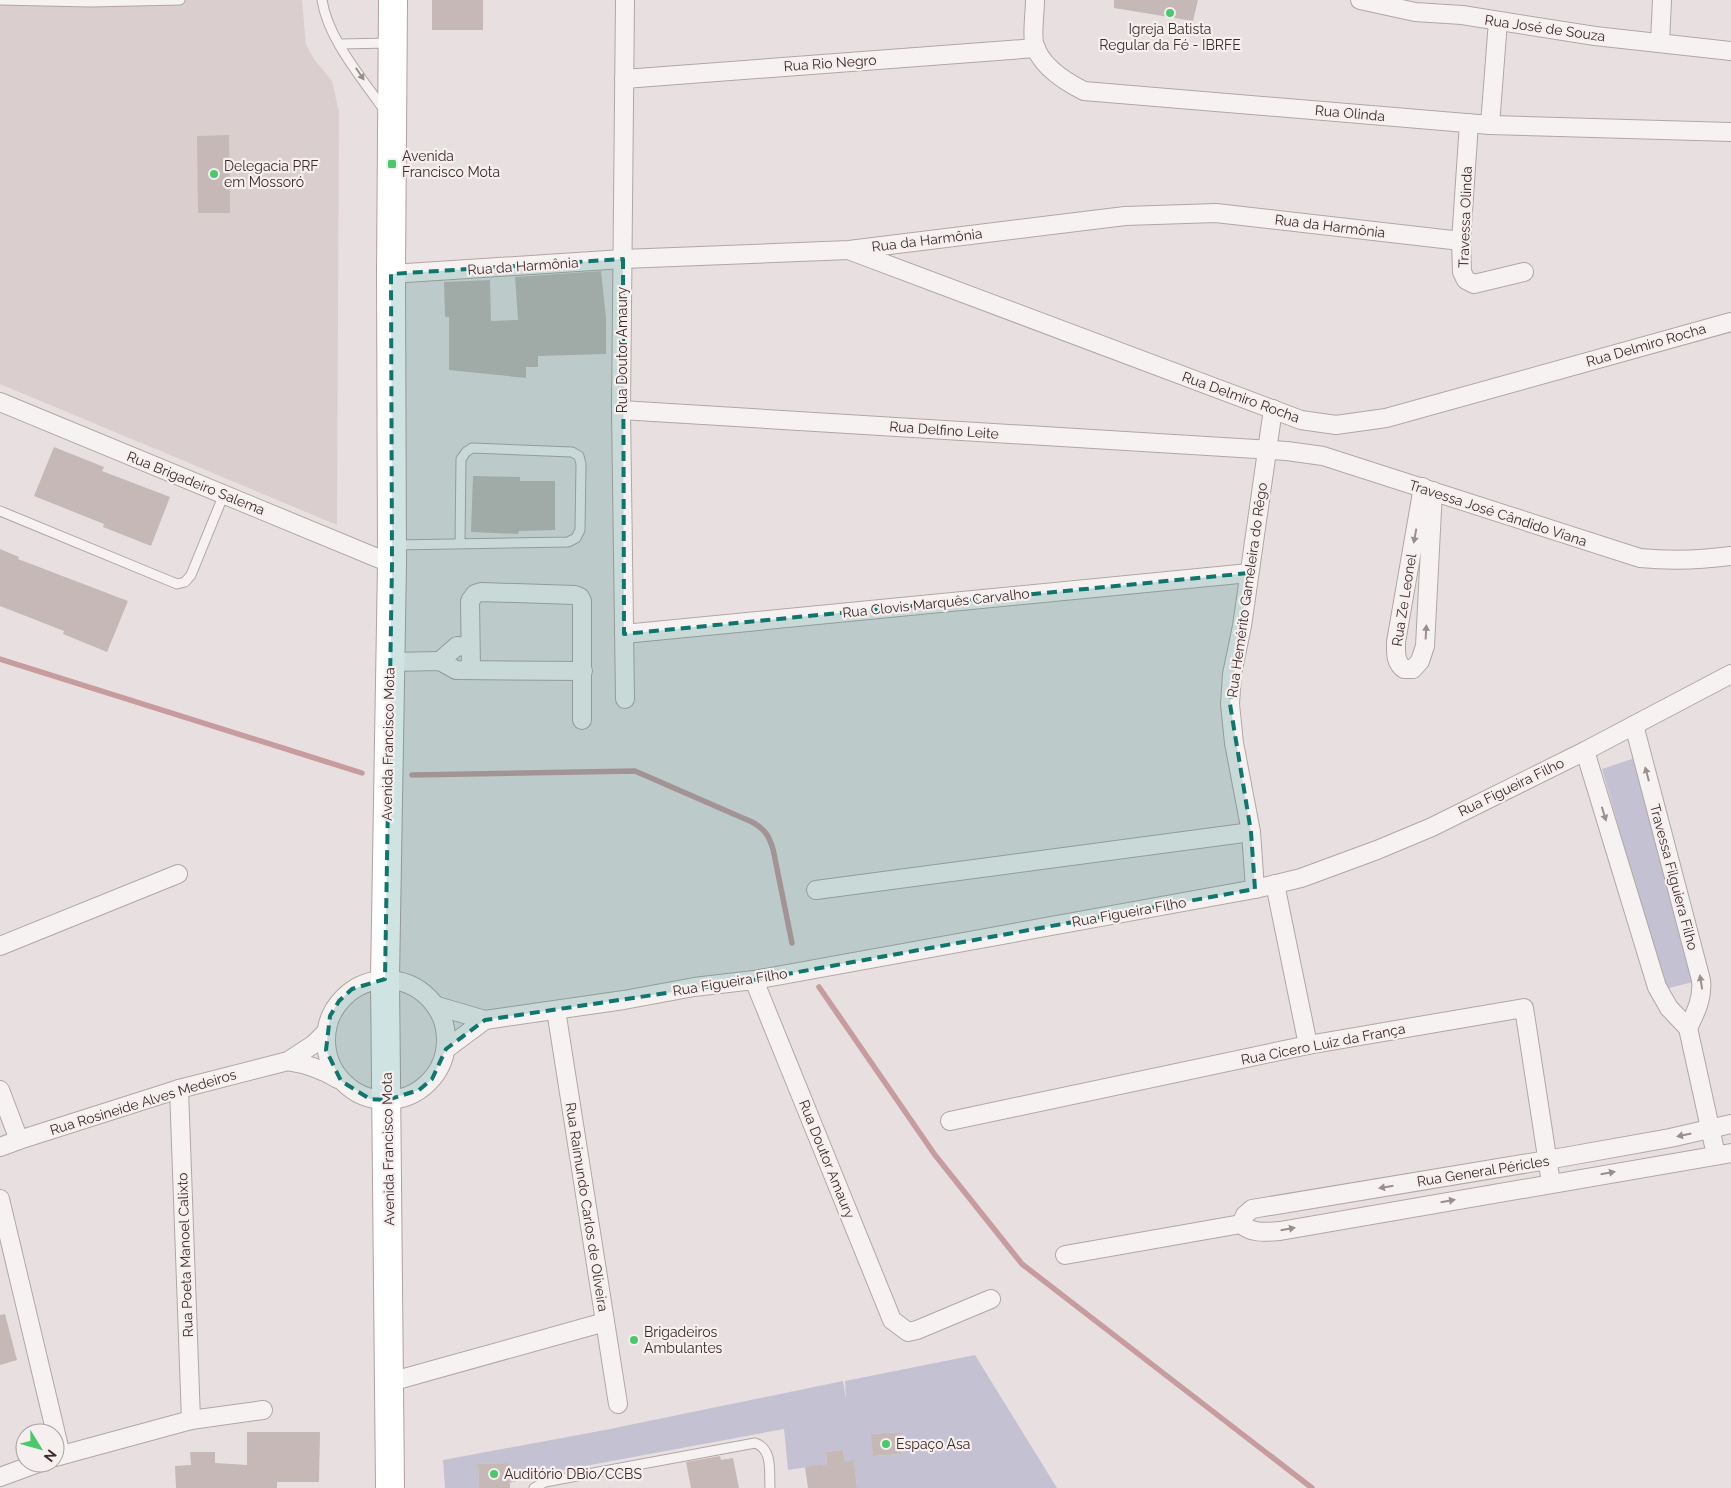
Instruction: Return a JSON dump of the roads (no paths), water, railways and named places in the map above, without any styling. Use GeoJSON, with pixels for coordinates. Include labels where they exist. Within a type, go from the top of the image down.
{"type":"FeatureCollection","features":[{"type":"Feature","properties":{"kind":"main road","name":"Avenida Francisco Mota"},"geometry":{"type":"LineString","coordinates":[[390,1488],[385,979],[392,554],[390,274],[393,0]]}},
{"type":"Feature","properties":{"kind":"street","name":"Rua Doutor Amaury"},"geometry":{"type":"LineString","coordinates":[[625,0],[621,410],[625,699]]}},
{"type":"Feature","properties":{"kind":"street"},"geometry":{"type":"LineString","coordinates":[[1035,0],[1034,42],[1036,48]]}},
{"type":"Feature","properties":{"kind":"street","name":"Rua José de Souza"},"geometry":{"type":"LineString","coordinates":[[1360,0],[1415,12],[1461,8],[1498,21],[1595,36],[1731,51]]}},
{"type":"Feature","properties":{"kind":"street"},"geometry":{"type":"LineString","coordinates":[[1660,43],[1662,0]]}},
{"type":"Feature","properties":{"kind":"street"},"geometry":{"type":"LineString","coordinates":[[1490,124],[1498,21]]}},
{"type":"Feature","properties":{"kind":"street","name":"Rua Rio Negro"},"geometry":{"type":"LineString","coordinates":[[624,79],[1036,48]]}},
{"type":"Feature","properties":{"kind":"street","name":"Rua Olinda"},"geometry":{"type":"LineString","coordinates":[[1036,48],[1042,59],[1067,83],[1084,91],[1469,123],[1731,132]]}},
{"type":"Feature","properties":{"kind":"street","name":"Travessa Olinda"},"geometry":{"type":"LineString","coordinates":[[1469,123],[1462,272],[1466,280],[1474,284],[1524,272]]}},
{"type":"Feature","properties":{"kind":"street","name":"Rua da Harmônia"},"geometry":{"type":"LineString","coordinates":[[390,274],[622,259],[849,250],[1125,216],[1216,213],[1462,241]]}},
{"type":"Feature","properties":{"kind":"street","name":"Rua Delmiro Rocha"},"geometry":{"type":"LineString","coordinates":[[849,250],[1301,420],[1336,425],[1386,418],[1731,322]]}},
{"type":"Feature","properties":{"kind":"street","name":"Rua Brigadeiro Salema"},"geometry":{"type":"LineString","coordinates":[[0,402],[224,494],[392,554]]}},
{"type":"Feature","properties":{"kind":"street","name":"Rua Hemérito Gameleira do Rêgo"},"geometry":{"type":"LineString","coordinates":[[1255,890],[1251,832],[1234,743],[1230,704],[1232,674],[1242,626],[1273,409]]}},
{"type":"Feature","properties":{"kind":"street","name":"Rua Delfino Leite"},"geometry":{"type":"LineString","coordinates":[[621,410],[1268,450]]}},
{"type":"Feature","properties":{"kind":"street","name":"Travessa José Cândido Viana"},"geometry":{"type":"LineString","coordinates":[[1268,450],[1323,456],[1640,558],[1666,561],[1731,556]]}},
{"type":"Feature","properties":{"kind":"street","name":"Rua Ze Leonel"},"geometry":{"type":"LineString","coordinates":[[1428,489],[1425,646],[1420,661],[1413,669],[1404,670],[1396,657],[1396,642],[1428,489]]}},
{"type":"Feature","properties":{"kind":"street","name":"Rua Clovis Marquês Carvalho"},"geometry":{"type":"LineString","coordinates":[[624,634],[1249,573]]}},
{"type":"Feature","properties":{"kind":"street"},"geometry":{"type":"LineString","coordinates":[[470,670],[470,600],[475,594],[481,592],[575,594],[582,601],[582,720]]}},
{"type":"Feature","properties":{"kind":"street"},"geometry":{"type":"LineString","coordinates":[[440,661],[457,646],[470,647]]}},
{"type":"Feature","properties":{"kind":"street"},"geometry":{"type":"LineString","coordinates":[[390,662],[440,661],[456,670],[583,671]]}},
{"type":"Feature","properties":{"kind":"street","name":"Rua Figueira Filho"},"geometry":{"type":"LineString","coordinates":[[436,1006],[485,1020],[624,1000],[694,987],[754,980],[1255,890],[1302,878],[1422,831],[1585,751],[1731,674]]}},
{"type":"Feature","properties":{"kind":"street","name":"Travessa Filguiera Filho"},"geometry":{"type":"LineString","coordinates":[[1634,725],[1701,980],[1702,992],[1697,1009],[1688,1028]]}},
{"type":"Feature","properties":{"kind":"street"},"geometry":{"type":"LineString","coordinates":[[1585,751],[1658,987],[1669,1008],[1688,1028],[1709,1129],[1723,1154]]}},
{"type":"Feature","properties":{"kind":"street"},"geometry":{"type":"LineString","coordinates":[[816,890],[1251,832]]}},
{"type":"Feature","properties":{"kind":"street"},"geometry":{"type":"LineString","coordinates":[[0,946],[178,874]]}},
{"type":"Feature","properties":{"kind":"street"},"geometry":{"type":"LineString","coordinates":[[1275,884],[1308,1045]]}},
{"type":"Feature","properties":{"kind":"street"},"geometry":{"type":"LineString","coordinates":[[341,1081],[331,1067],[326,1050],[325,1033],[330,1016],[339,1001],[352,989],[368,982],[385,979],[400,980],[427,994],[436,1006],[443,1019],[446,1048],[441,1065],[432,1079],[419,1090],[404,1098],[387,1100]]}},
{"type":"Feature","properties":{"kind":"street","name":"Rua Doutor Amaury"},"geometry":{"type":"LineString","coordinates":[[754,980],[892,1320],[908,1332],[991,1299]]}},
{"type":"Feature","properties":{"kind":"street","name":"Rua Cícero Luiz da França"},"geometry":{"type":"LineString","coordinates":[[950,1121],[1308,1045],[1524,1008],[1551,1183]]}},
{"type":"Feature","properties":{"kind":"street","name":"Rua Raimundo Carlos de Oliveira"},"geometry":{"type":"LineString","coordinates":[[556,1010],[618,1404]]}},
{"type":"Feature","properties":{"kind":"street","name":"Rua Figueira Filho"},"geometry":{"type":"LineString","coordinates":[[446,1048],[485,1020]]}},
{"type":"Feature","properties":{"kind":"street","name":"Rua Rosineide Alves Medeiros"},"geometry":{"type":"LineString","coordinates":[[0,1147],[179,1089],[288,1060],[314,1044],[325,1033]]}},
{"type":"Feature","properties":{"kind":"street","name":"Rua Rosineide Alves Medeiros"},"geometry":{"type":"LineString","coordinates":[[288,1060],[308,1064],[323,1070],[354,1092],[370,1099],[387,1100]]}},
{"type":"Feature","properties":{"kind":"street","name":"Rua Poeta Manoel Calixto"},"geometry":{"type":"LineString","coordinates":[[179,1089],[192,1420]]}},
{"type":"Feature","properties":{"kind":"street"},"geometry":{"type":"LineString","coordinates":[[0,1090],[19,1140]]}},
{"type":"Feature","properties":{"kind":"street","name":"Rua General Péricles"},"geometry":{"type":"LineString","coordinates":[[1241,1224],[1245,1215],[1252,1209],[1546,1160],[1731,1124]]}},
{"type":"Feature","properties":{"kind":"street","name":"Rua General Péricles"},"geometry":{"type":"LineString","coordinates":[[1064,1255],[1241,1224],[1252,1230],[1280,1231],[1723,1154]]}},
{"type":"Feature","properties":{"kind":"street"},"geometry":{"type":"LineString","coordinates":[[0,1199],[51,1423]]}},
{"type":"Feature","properties":{"kind":"street"},"geometry":{"type":"LineString","coordinates":[[390,1382],[605,1322]]}},
{"type":"Feature","properties":{"kind":"street"},"geometry":{"type":"LineString","coordinates":[[65,1454],[192,1420],[263,1410]]}},
{"type":"Feature","properties":{"kind":"street"},"geometry":{"type":"LineString","coordinates":[[0,1477],[15,1471]]}},
{"type":"Feature","properties":{"kind":"lane"},"geometry":{"type":"LineString","coordinates":[[0,0],[180,0]]}},
{"type":"Feature","properties":{"kind":"lane"},"geometry":{"type":"LineString","coordinates":[[322,0],[328,22],[340,44],[392,122]]}},
{"type":"Feature","properties":{"kind":"lane"},"geometry":{"type":"LineString","coordinates":[[340,44],[393,43]]}},
{"type":"Feature","properties":{"kind":"lane"},"geometry":{"type":"LineString","coordinates":[[392,554],[460,543],[568,542],[576,538],[580,530],[581,464],[579,456],[572,452],[482,448],[472,448],[466,452],[461,459],[460,543]]}},
{"type":"Feature","properties":{"kind":"lane"},"geometry":{"type":"LineString","coordinates":[[0,511],[177,584],[185,582],[191,575],[224,494]]}},
{"type":"Feature","properties":{"kind":"lane"},"geometry":{"type":"LineString","coordinates":[[534,1488],[545,1482],[754,1443],[767,1451],[770,1488]]}},
{"type":"Feature","properties":{"kind":"waterway"},"geometry":{"type":"LineString","coordinates":[[0,659],[362,773]]}},
{"type":"Feature","properties":{"kind":"waterway"},"geometry":{"type":"LineString","coordinates":[[412,775],[635,771],[752,822],[763,830],[773,849],[792,943]]}},
{"type":"Feature","properties":{"kind":"waterway"},"geometry":{"type":"LineString","coordinates":[[819,987],[935,1155],[1022,1264],[1312,1488]]}},
{"type":"Feature","properties":{"kind":"place","name":"Igreja Batista Regular da Fé - IBRFE"},"geometry":{"type":"Point","coordinates":[1170,13]}},
{"type":"Feature","properties":{"kind":"place","name":"Avenida Francisco Mota"},"geometry":{"type":"Point","coordinates":[392,164]}},
{"type":"Feature","properties":{"kind":"place","name":"Delegacia PRF em Mossoró"},"geometry":{"type":"Point","coordinates":[214,174]}},
{"type":"Feature","properties":{"kind":"place","name":"Brigadeiros Ambulantes"},"geometry":{"type":"Point","coordinates":[634,1340]}},
{"type":"Feature","properties":{"kind":"place","name":"Espaço Asa"},"geometry":{"type":"Point","coordinates":[886,1444]}},
{"type":"Feature","properties":{"kind":"place","name":"Auditório DBio/CCBS"},"geometry":{"type":"Point","coordinates":[494,1474]}}]}
